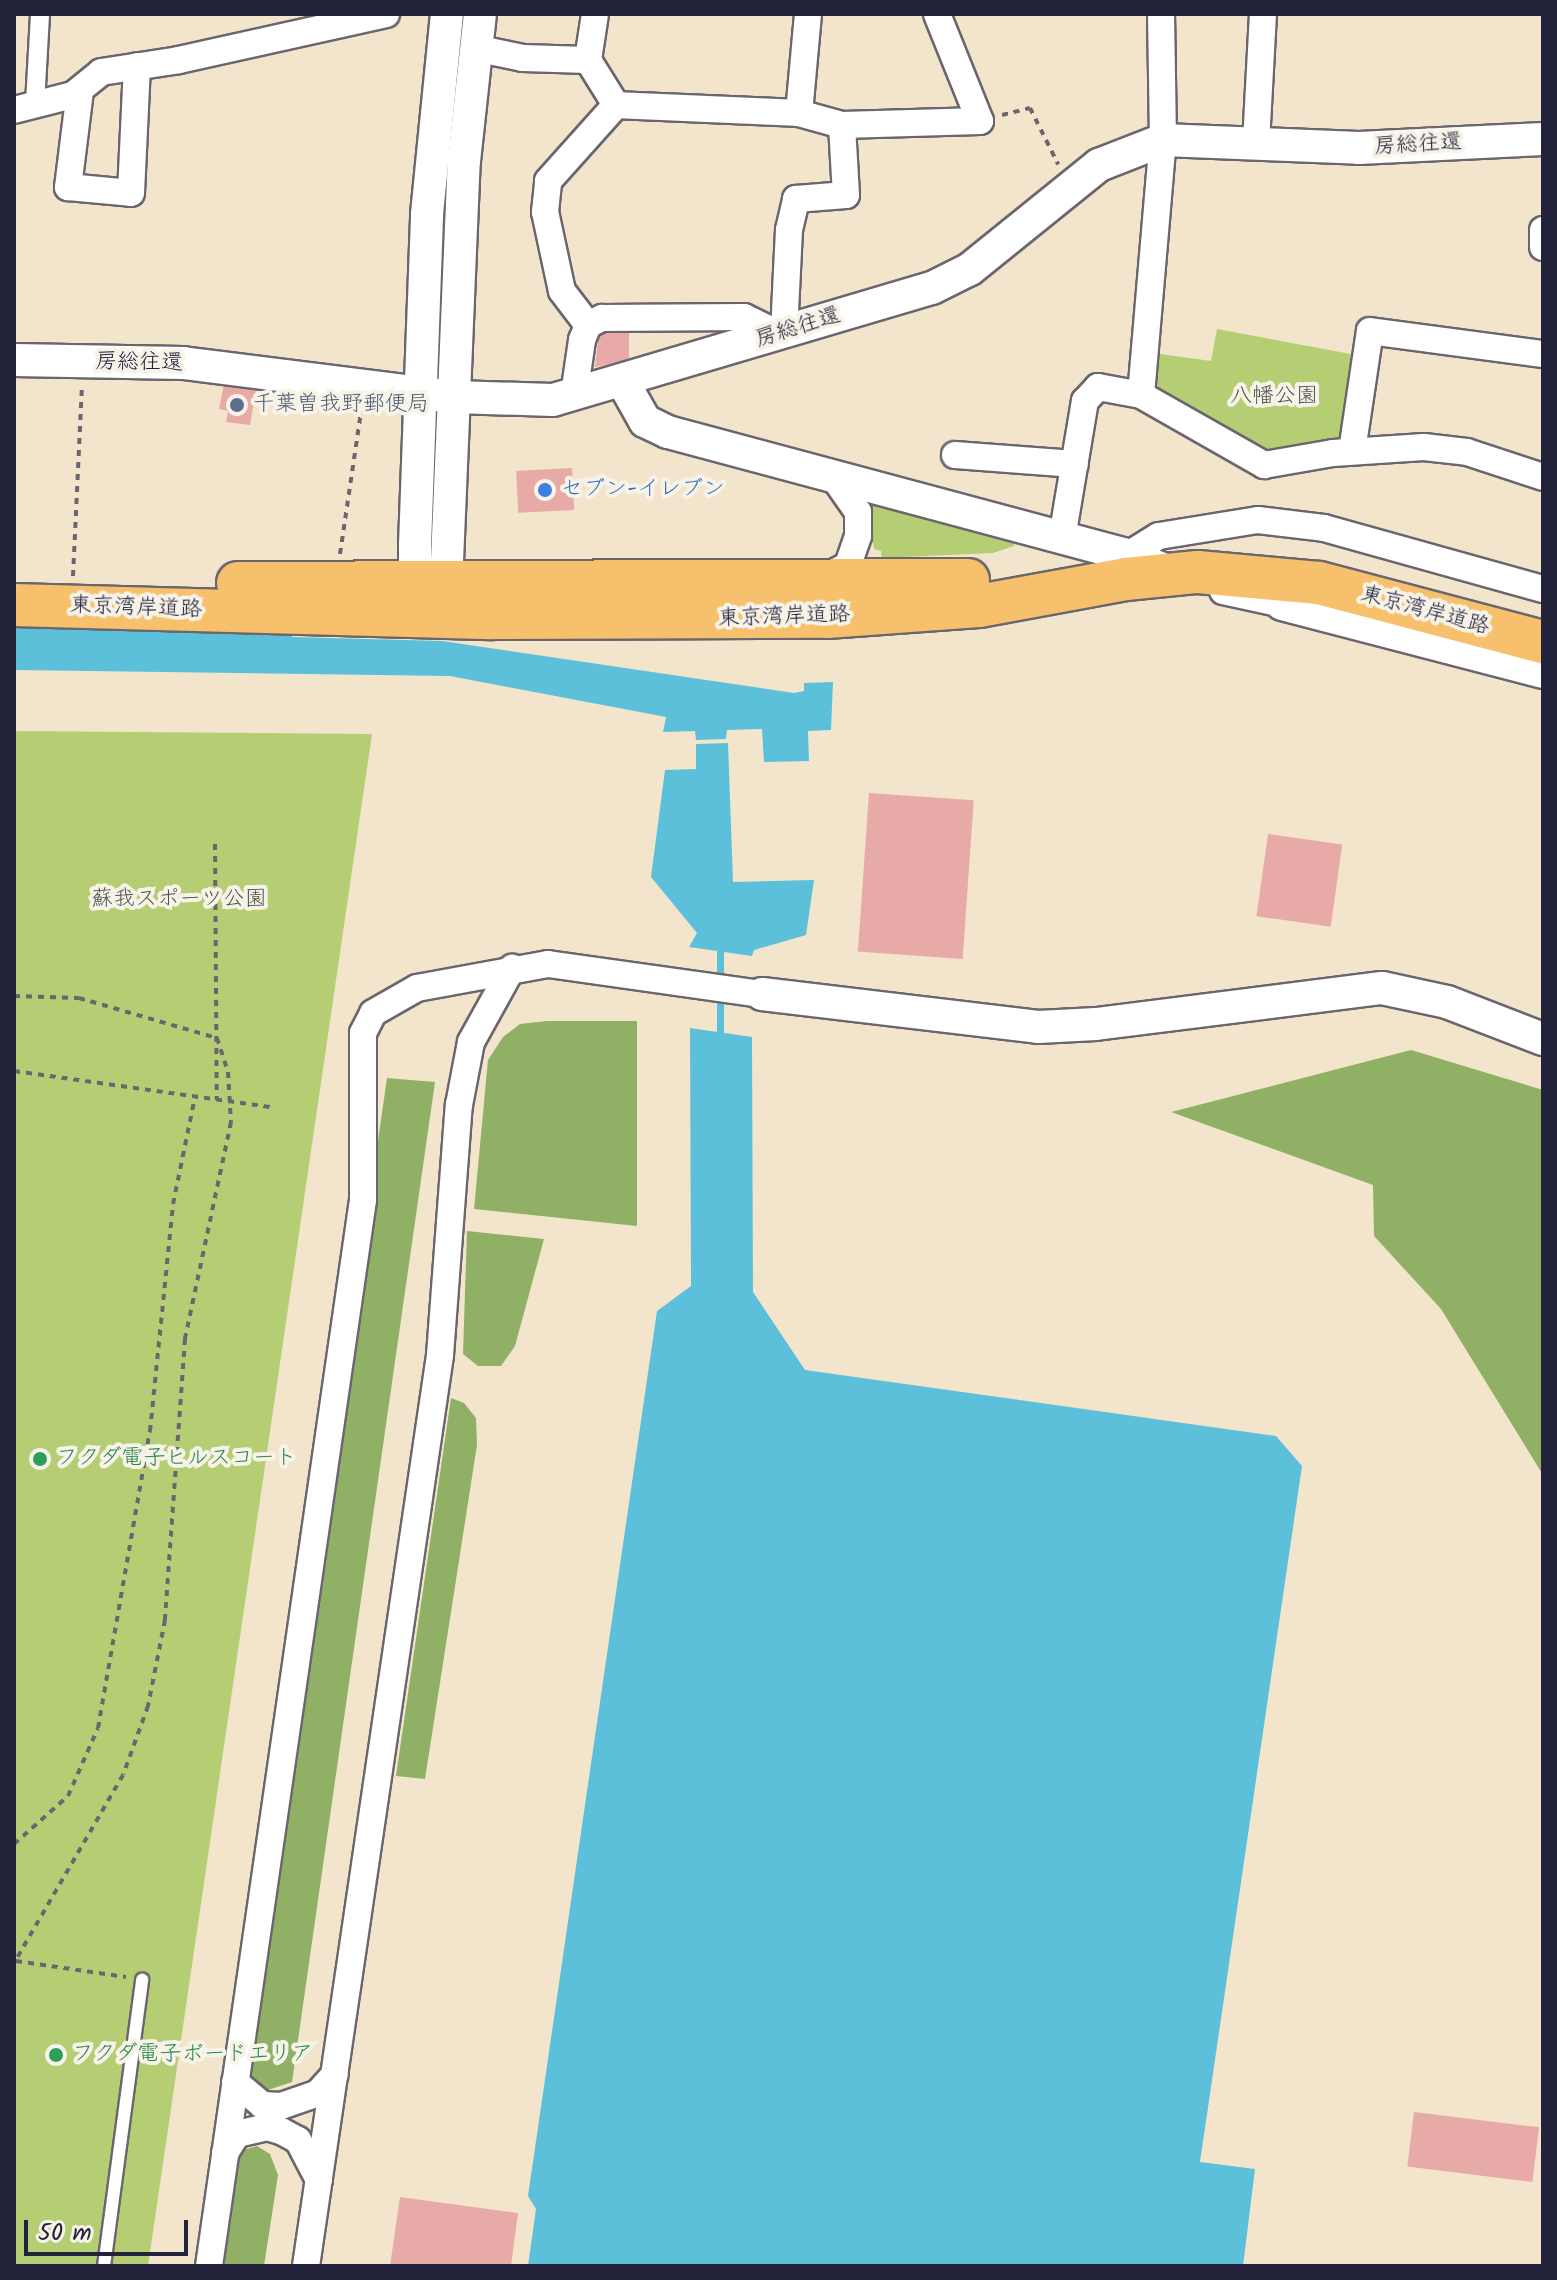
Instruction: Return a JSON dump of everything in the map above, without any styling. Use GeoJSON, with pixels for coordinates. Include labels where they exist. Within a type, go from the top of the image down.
{"type":"FeatureCollection","features":[{"type":"Feature","properties":{"kind":"highway","name":"東京湾岸道路"},"geometry":{"type":"LineString","coordinates":[[14,605],[982,579],[1128,555],[1543,615]]}},
{"type":"Feature","properties":{"kind":"highway","name":"東京湾岸道路"},"geometry":{"type":"LineString","coordinates":[[14,578],[336,584],[429,595],[827,617],[979,606],[1172,573],[1275,577],[1543,642]]}},
{"type":"Feature","properties":{"kind":"street"},"geometry":{"type":"LineString","coordinates":[[40,14],[24,107],[43,106],[80,91],[101,72],[137,66],[302,24],[386,14]]}},
{"type":"Feature","properties":{"kind":"street"},"geometry":{"type":"LineString","coordinates":[[429,595],[420,393],[429,167],[447,14]]}},
{"type":"Feature","properties":{"kind":"street"},"geometry":{"type":"LineString","coordinates":[[429,595],[454,397],[464,161],[480,14]]}},
{"type":"Feature","properties":{"kind":"street"},"geometry":{"type":"LineString","coordinates":[[595,14],[588,60],[616,105]]}},
{"type":"Feature","properties":{"kind":"street"},"geometry":{"type":"LineString","coordinates":[[799,113],[808,14]]}},
{"type":"Feature","properties":{"kind":"street"},"geometry":{"type":"LineString","coordinates":[[574,395],[588,325],[562,291],[543,196],[563,159],[616,105],[799,113],[842,125],[980,121],[937,14]]}},
{"type":"Feature","properties":{"kind":"street"},"geometry":{"type":"LineString","coordinates":[[1141,395],[1163,140],[1161,14]]}},
{"type":"Feature","properties":{"kind":"street"},"geometry":{"type":"LineString","coordinates":[[1256,143],[1263,14]]}},
{"type":"Feature","properties":{"kind":"street"},"geometry":{"type":"LineString","coordinates":[[475,48],[523,58],[588,60]]}},
{"type":"Feature","properties":{"kind":"street"},"geometry":{"type":"LineString","coordinates":[[80,91],[68,187],[131,193],[137,66]]}},
{"type":"Feature","properties":{"kind":"street"},"geometry":{"type":"LineString","coordinates":[[588,325],[616,317],[744,317],[782,333],[789,230],[796,199],[846,195],[842,125]]}},
{"type":"Feature","properties":{"kind":"street","name":"房総往還"},"geometry":{"type":"LineString","coordinates":[[14,360],[183,363],[454,397],[539,402],[623,382],[932,288],[958,275],[1099,165],[1163,140],[1359,148],[1543,139]]}},
{"type":"Feature","properties":{"kind":"street"},"geometry":{"type":"LineString","coordinates":[[1543,230],[1543,247]]}},
{"type":"Feature","properties":{"kind":"street"},"geometry":{"type":"LineString","coordinates":[[1352,451],[1370,331],[1543,354]]}},
{"type":"Feature","properties":{"kind":"street"},"geometry":{"type":"LineString","coordinates":[[623,382],[639,413],[656,428],[835,479],[1128,555],[1172,573]]}},
{"type":"Feature","properties":{"kind":"street"},"geometry":{"type":"LineString","coordinates":[[1062,538],[1090,393],[1109,386],[1141,395],[1264,465],[1352,451],[1446,449],[1543,477]]}},
{"type":"Feature","properties":{"kind":"street"},"geometry":{"type":"LineString","coordinates":[[955,455],[1075,464]]}},
{"type":"Feature","properties":{"kind":"street"},"geometry":{"type":"LineString","coordinates":[[811,582],[848,565],[854,553],[858,512],[835,479]]}},
{"type":"Feature","properties":{"kind":"street"},"geometry":{"type":"LineString","coordinates":[[1128,555],[1159,536],[1258,520],[1324,528],[1543,589]]}},
{"type":"Feature","properties":{"kind":"street"},"geometry":{"type":"LineString","coordinates":[[1275,577],[1543,672]]}},
{"type":"Feature","properties":{"kind":"street"},"geometry":{"type":"LineString","coordinates":[[209,2266],[363,1200],[363,1033],[373,1013],[393,998],[512,968],[548,964],[678,984],[1038,1027],[1382,988],[1447,1002],[1543,1039]]}},
{"type":"Feature","properties":{"kind":"street"},"geometry":{"type":"LineString","coordinates":[[306,2266],[440,1355],[459,1105],[471,1042],[488,1003],[512,968]]}},
{"type":"Feature","properties":{"kind":"street"},"geometry":{"type":"LineString","coordinates":[[235,2082],[262,2105],[281,2106],[318,2093],[335,2074]]}},
{"type":"Feature","properties":{"kind":"street"},"geometry":{"type":"LineString","coordinates":[[225,2153],[237,2134],[267,2127],[281,2131],[298,2140],[319,2181]]}},
{"type":"Feature","properties":{"kind":"lane"},"geometry":{"type":"LineString","coordinates":[[104,2266],[142,1980]]}},
{"type":"Feature","properties":{"kind":"path"},"geometry":{"type":"LineString","coordinates":[[980,121],[1030,108],[1070,188]]}},
{"type":"Feature","properties":{"kind":"path"},"geometry":{"type":"LineString","coordinates":[[72,578],[83,362]]}},
{"type":"Feature","properties":{"kind":"path"},"geometry":{"type":"LineString","coordinates":[[336,584],[365,385]]}},
{"type":"Feature","properties":{"kind":"path"},"geometry":{"type":"LineString","coordinates":[[215,844],[217,1100]]}},
{"type":"Feature","properties":{"kind":"path"},"geometry":{"type":"LineString","coordinates":[[14,996],[79,998],[217,1038]]}},
{"type":"Feature","properties":{"kind":"path"},"geometry":{"type":"LineString","coordinates":[[142,1980],[15,1961],[117,1786],[148,1706],[165,1620],[185,1339],[228,1146],[230,1102],[217,1038]]}},
{"type":"Feature","properties":{"kind":"path"},"geometry":{"type":"LineString","coordinates":[[14,1071],[271,1107]]}},
{"type":"Feature","properties":{"kind":"path"},"geometry":{"type":"LineString","coordinates":[[14,1844],[68,1796],[98,1728],[150,1431],[173,1204],[195,1097]]}},
{"type":"Feature","properties":{"kind":"green space","name":"八幡公園"},"geometry":{"type":"Polygon","coordinates":[[[1217,329],[1356,355],[1343,444],[1267,457],[1145,393],[1153,353],[1211,361],[1217,329]]]}},
{"type":"Feature","properties":{"kind":"green space"},"geometry":{"type":"Polygon","coordinates":[[[866,500],[1015,538],[1014,546],[993,553],[882,558],[881,551],[874,549],[866,500]]]}},
{"type":"Feature","properties":{"kind":"green space","name":"蘇我スポーツ公園"},"geometry":{"type":"Polygon","coordinates":[[[14,731],[372,734],[148,2266],[14,2266],[14,731]]]}},
{"type":"Feature","properties":{"kind":"green space"},"geometry":{"type":"Polygon","coordinates":[[[637,1021],[637,1226],[474,1209],[488,1060],[503,1037],[520,1024],[637,1021]]]}},
{"type":"Feature","properties":{"kind":"green space"},"geometry":{"type":"Polygon","coordinates":[[[1411,1050],[1543,1090],[1543,1475],[1441,1309],[1374,1236],[1373,1185],[1171,1112],[1411,1050]]]}},
{"type":"Feature","properties":{"kind":"green space"},"geometry":{"type":"Polygon","coordinates":[[[387,1078],[435,1082],[292,2082],[265,2091],[251,2082],[245,2068],[387,1078]]]}},
{"type":"Feature","properties":{"kind":"green space"},"geometry":{"type":"Polygon","coordinates":[[[467,1231],[544,1239],[515,1346],[501,1366],[478,1366],[463,1354],[467,1231]]]}},
{"type":"Feature","properties":{"kind":"green space"},"geometry":{"type":"Polygon","coordinates":[[[451,1398],[464,1403],[476,1418],[477,1445],[425,1779],[396,1776],[451,1398]]]}},
{"type":"Feature","properties":{"kind":"green space"},"geometry":{"type":"Polygon","coordinates":[[[257,2146],[270,2154],[278,2175],[264,2266],[221,2266],[237,2162],[243,2150],[257,2146]]]}},
{"type":"Feature","properties":{"kind":"water"},"geometry":{"type":"Polygon","coordinates":[[[14,626],[292,628],[292,637],[442,641],[794,693],[804,691],[804,683],[833,682],[831,730],[808,731],[809,761],[764,762],[762,729],[727,730],[726,739],[696,740],[695,731],[663,732],[666,717],[450,676],[14,670],[14,626]]]}},
{"type":"Feature","properties":{"kind":"water"},"geometry":{"type":"Polygon","coordinates":[[[728,743],[733,882],[814,880],[806,935],[754,950],[752,956],[689,947],[697,933],[651,877],[665,770],[696,769],[696,744],[728,743]]]}},
{"type":"Feature","properties":{"kind":"water"},"geometry":{"type":"Polygon","coordinates":[[[690,1028],[752,1037],[753,1292],[805,1370],[1276,1436],[1302,1466],[1200,2162],[1255,2169],[1243,2266],[528,2266],[536,2209],[528,2196],[657,1311],[691,1286],[690,1028]]]}},
{"type":"Feature","properties":{"kind":"building"},"geometry":{"type":"Polygon","coordinates":[[[629,329],[629,360],[595,367],[599,331],[629,329]]]}},
{"type":"Feature","properties":{"kind":"building"},"geometry":{"type":"Polygon","coordinates":[[[224,384],[256,390],[250,425],[226,422],[228,411],[219,409],[224,384]]]}},
{"type":"Feature","properties":{"kind":"building","name":"セブン-イレブン"},"geometry":{"type":"Polygon","coordinates":[[[572,468],[574,510],[518,513],[516,471],[572,468]]]}},
{"type":"Feature","properties":{"kind":"building"},"geometry":{"type":"Polygon","coordinates":[[[869,793],[974,800],[963,959],[858,952],[869,793]]]}},
{"type":"Feature","properties":{"kind":"building"},"geometry":{"type":"Polygon","coordinates":[[[1268,834],[1342,844],[1331,927],[1256,916],[1268,834]]]}},
{"type":"Feature","properties":{"kind":"building"},"geometry":{"type":"Polygon","coordinates":[[[1414,2112],[1539,2127],[1532,2182],[1407,2167],[1414,2112]]]}},
{"type":"Feature","properties":{"kind":"building"},"geometry":{"type":"Polygon","coordinates":[[[400,2197],[518,2213],[511,2266],[390,2266],[400,2197]]]}},
{"type":"Feature","properties":{"kind":"waterway"},"geometry":{"type":"LineString","coordinates":[[720,942],[720,981]]}},
{"type":"Feature","properties":{"kind":"waterway"},"geometry":{"type":"LineString","coordinates":[[720,994],[720,1041]]}},
{"type":"Feature","properties":{"kind":"place","name":"千葉曽我野郵便局"},"geometry":{"type":"Point","coordinates":[237,405]}},
{"type":"Feature","properties":{"kind":"place","name":"セブン-イレブン"},"geometry":{"type":"Point","coordinates":[545,490]}},
{"type":"Feature","properties":{"kind":"place","name":"フクダ電子ヒルスコート"},"geometry":{"type":"Point","coordinates":[40,1459]}},
{"type":"Feature","properties":{"kind":"place","name":"フクダ電子ボードエリア"},"geometry":{"type":"Point","coordinates":[56,2055]}}]}
